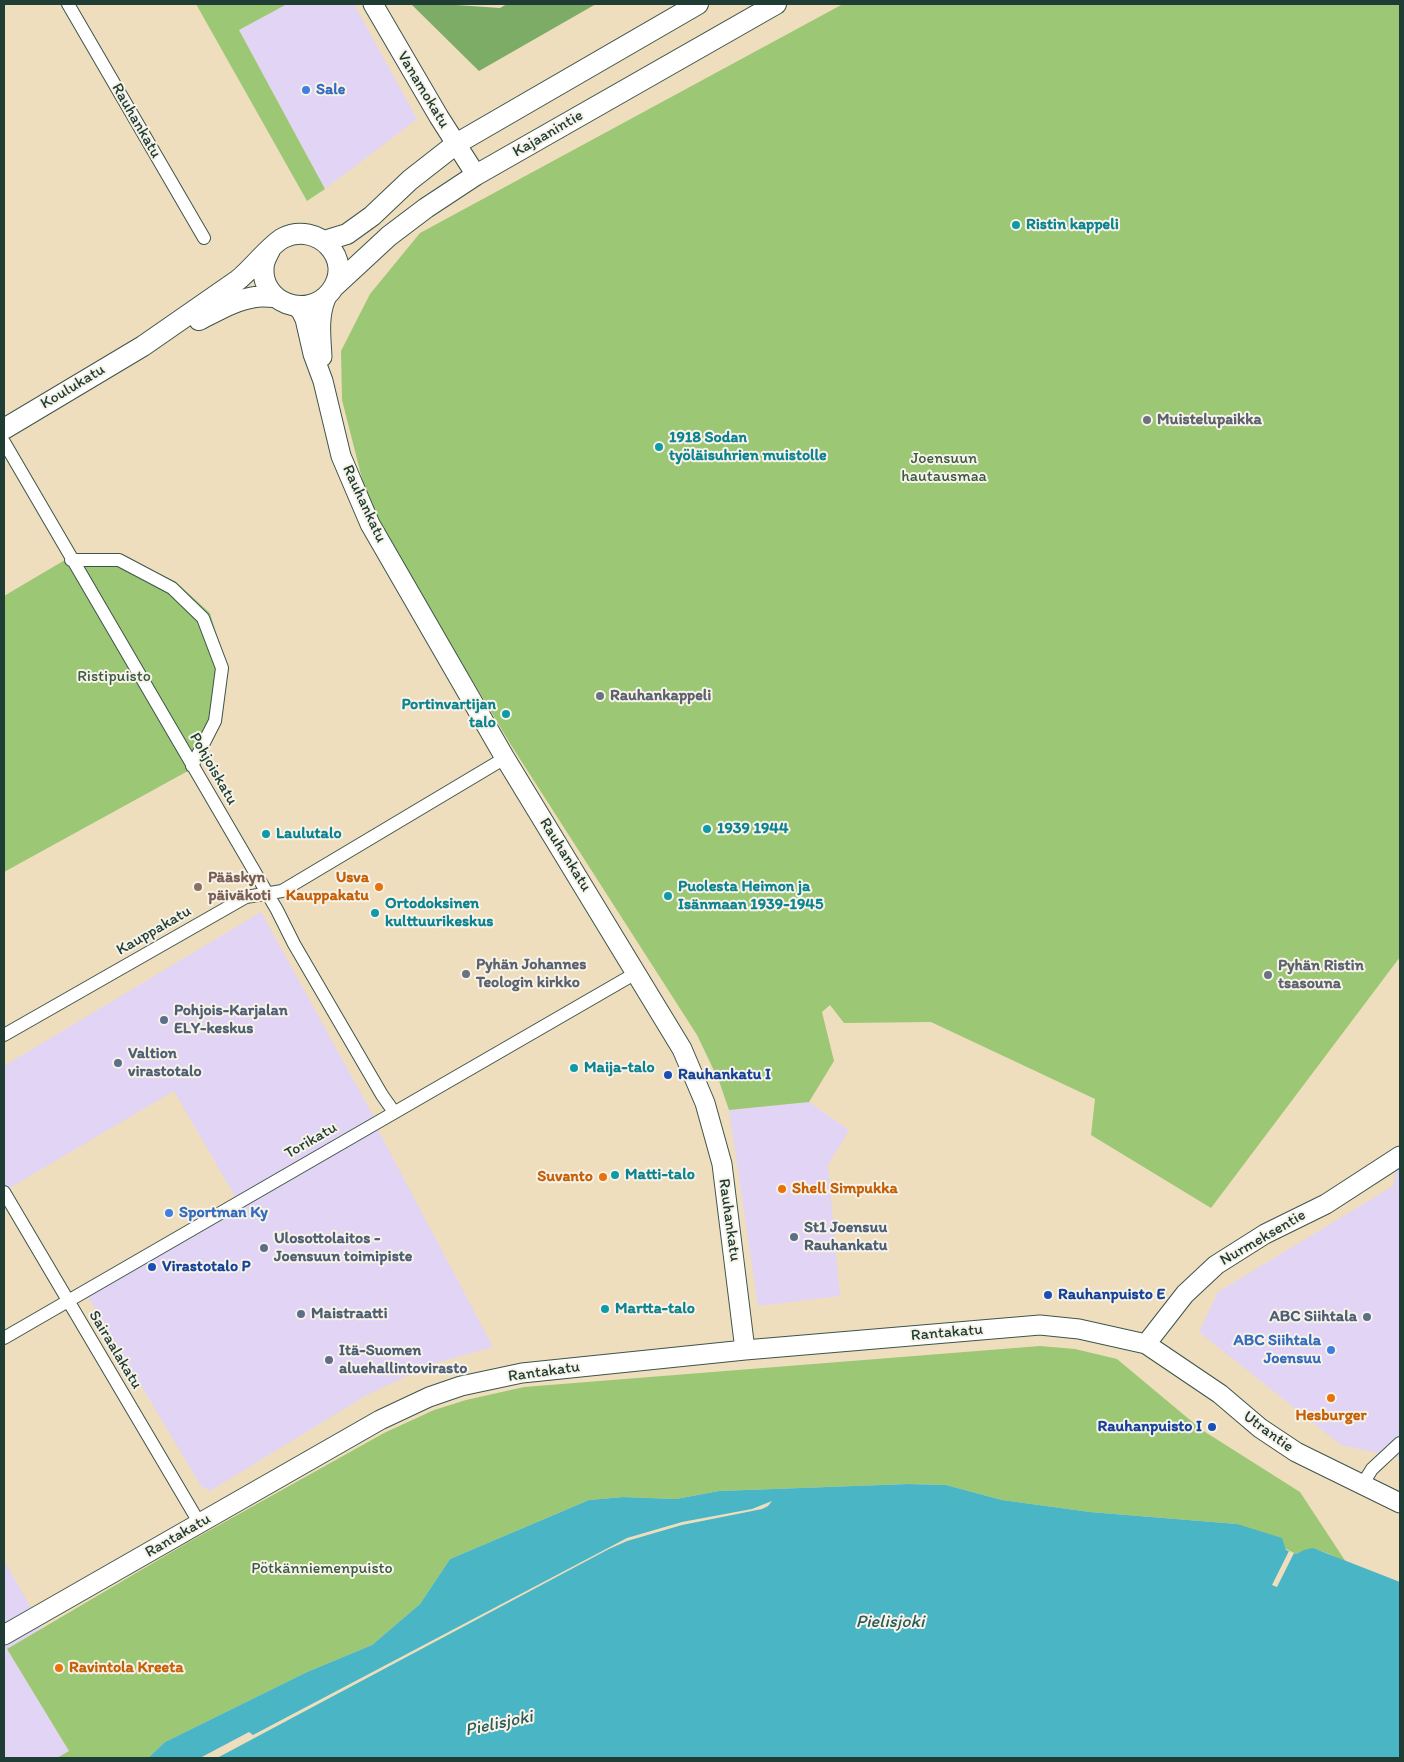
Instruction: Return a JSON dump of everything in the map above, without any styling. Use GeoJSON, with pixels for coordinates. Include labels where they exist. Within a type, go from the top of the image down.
{"type":"FeatureCollection","features":[{"type":"Feature","properties":{"kind":"main road"},"geometry":{"type":"LineString","coordinates":[[324,242],[347,234],[372,216],[410,180],[456,144],[698,4]]}},
{"type":"Feature","properties":{"kind":"main road","name":"Kajaanintie"},"geometry":{"type":"LineString","coordinates":[[330,292],[390,236],[426,208],[476,174],[776,4]]}},
{"type":"Feature","properties":{"kind":"main road"},"geometry":{"type":"LineString","coordinates":[[295,233],[311,234],[324,242],[332,250],[337,262],[338,274],[330,292],[313,305],[298,307],[283,303],[275,298],[265,279],[264,264],[270,250],[281,239],[295,233]]}},
{"type":"Feature","properties":{"kind":"main road","name":"Koulukatu"},"geometry":{"type":"LineString","coordinates":[[4,429],[143,346],[250,271],[270,250]]}},
{"type":"Feature","properties":{"kind":"main road","name":"Koulukatu"},"geometry":{"type":"LineString","coordinates":[[143,346],[228,305],[255,297],[275,298]]}},
{"type":"Feature","properties":{"kind":"street","name":"Rauhankatu"},"geometry":{"type":"LineString","coordinates":[[68,4],[204,238]]}},
{"type":"Feature","properties":{"kind":"street","name":"Vanamokatu"},"geometry":{"type":"LineString","coordinates":[[373,4],[395,44],[476,174]]}},
{"type":"Feature","properties":{"kind":"street","name":"Rauhankatu"},"geometry":{"type":"LineString","coordinates":[[323,381],[320,320],[322,307],[330,292]]}},
{"type":"Feature","properties":{"kind":"street","name":"Rauhankatu"},"geometry":{"type":"LineString","coordinates":[[298,307],[305,319],[313,354],[323,381],[341,456],[370,524],[505,758],[682,1049],[705,1103],[722,1164],[745,1350]]}},
{"type":"Feature","properties":{"kind":"street","name":"Pohjoiskatu"},"geometry":{"type":"LineString","coordinates":[[4,442],[382,1095],[394,1112]]}},
{"type":"Feature","properties":{"kind":"street"},"geometry":{"type":"LineString","coordinates":[[72,560],[118,560],[172,588],[203,618],[222,668],[215,721],[192,766]]}},
{"type":"Feature","properties":{"kind":"street","name":"Kauppakatu"},"geometry":{"type":"LineString","coordinates":[[4,1035],[246,897],[282,891],[505,758]]}},
{"type":"Feature","properties":{"kind":"street","name":"Torikatu"},"geometry":{"type":"LineString","coordinates":[[4,1338],[636,973]]}},
{"type":"Feature","properties":{"kind":"street","name":"Nurmeksentie"},"geometry":{"type":"LineString","coordinates":[[1146,1344],[1185,1294],[1216,1265],[1265,1234],[1326,1204],[1400,1156]]}},
{"type":"Feature","properties":{"kind":"street","name":"Sairaalakatu"},"geometry":{"type":"LineString","coordinates":[[4,1192],[200,1524]]}},
{"type":"Feature","properties":{"kind":"street","name":"Rantakatu"},"geometry":{"type":"LineString","coordinates":[[4,1636],[380,1420],[429,1397],[461,1386],[522,1373],[745,1350],[1040,1325],[1079,1329],[1146,1344]]}},
{"type":"Feature","properties":{"kind":"street","name":"Utrantie"},"geometry":{"type":"LineString","coordinates":[[1146,1344],[1220,1394],[1260,1428],[1296,1452],[1400,1503]]}},
{"type":"Feature","properties":{"kind":"street"},"geometry":{"type":"LineString","coordinates":[[1362,1485],[1372,1470],[1400,1443]]}},
{"type":"Feature","properties":{"kind":"shaded area"},"geometry":{"type":"Polygon","coordinates":[[[287,4],[354,4],[417,119],[325,189],[239,30],[287,4]]]}},
{"type":"Feature","properties":{"kind":"shaded area"},"geometry":{"type":"Polygon","coordinates":[[[261,912],[375,1119],[376,1126],[493,1347],[432,1364],[365,1396],[210,1491],[201,1486],[83,1288],[237,1200],[174,1091],[6,1190],[4,1186],[4,1066],[261,912]]]}},
{"type":"Feature","properties":{"kind":"shaded area"},"geometry":{"type":"Polygon","coordinates":[[[809,1102],[849,1130],[828,1165],[840,1296],[758,1306],[729,1110],[809,1102]]]}},
{"type":"Feature","properties":{"kind":"shaded area"},"geometry":{"type":"Polygon","coordinates":[[[1400,1146],[1400,1458],[1341,1445],[1199,1332],[1218,1292],[1393,1186],[1400,1146]]]}},
{"type":"Feature","properties":{"kind":"shaded area"},"geometry":{"type":"Polygon","coordinates":[[[4,1560],[42,1628],[7,1649],[69,1751],[57,1758],[4,1758],[4,1560]]]}},
{"type":"Feature","properties":{"kind":"green space"},"geometry":{"type":"Polygon","coordinates":[[[196,4],[287,4],[239,30],[325,189],[307,201],[196,4]]]}},
{"type":"Feature","properties":{"kind":"green space"},"geometry":{"type":"Polygon","coordinates":[[[411,4],[500,8],[507,4],[596,4],[479,71],[411,4]]]}},
{"type":"Feature","properties":{"kind":"green space","name":"Joensuun hautausmaa"},"geometry":{"type":"Polygon","coordinates":[[[843,4],[1400,4],[1400,957],[1211,1208],[1091,1135],[1095,1099],[931,1022],[844,1023],[830,1005],[822,1012],[834,1061],[809,1102],[729,1110],[719,1081],[697,1035],[511,745],[370,510],[342,400],[341,351],[370,294],[420,233],[843,4]]]}},
{"type":"Feature","properties":{"kind":"green space","name":"Ristipuisto"},"geometry":{"type":"Polygon","coordinates":[[[75,554],[120,555],[176,582],[210,613],[226,665],[197,766],[4,872],[4,596],[75,554]]]}},
{"type":"Feature","properties":{"kind":"green space","name":"Pötkänniemenpuisto"},"geometry":{"type":"Polygon","coordinates":[[[1040,1346],[1075,1349],[1117,1359],[1202,1430],[1300,1492],[1346,1562],[1327,1553],[1315,1550],[1296,1554],[1237,1524],[1090,1512],[1002,1500],[946,1485],[908,1484],[719,1491],[676,1499],[623,1497],[589,1500],[450,1559],[420,1604],[372,1645],[307,1672],[165,1742],[148,1758],[57,1758],[69,1751],[7,1649],[187,1543],[384,1433],[434,1410],[466,1400],[524,1387],[1040,1346]]]}},
{"type":"Feature","properties":{"kind":"water","name":"Pielisjoki"},"geometry":{"type":"Polygon","coordinates":[[[908,1484],[946,1485],[1002,1500],[1090,1512],[1237,1524],[1282,1538],[1286,1550],[1296,1554],[1313,1548],[1400,1582],[1400,1758],[148,1758],[165,1742],[307,1672],[372,1645],[420,1604],[450,1559],[589,1500],[623,1497],[676,1499],[719,1491],[908,1484]]]}},
{"type":"Feature","properties":{"kind":"pier"},"geometry":{"type":"Polygon","coordinates":[[[772,1501],[762,1509],[682,1525],[627,1541],[609,1549],[217,1758],[200,1758],[249,1732],[253,1735],[627,1538],[682,1522],[752,1509],[772,1501]]]}},
{"type":"Feature","properties":{"kind":"pier"},"geometry":{"type":"Polygon","coordinates":[[[1289,1551],[1294,1553],[1277,1587],[1272,1585],[1289,1551]]]}},
{"type":"Feature","properties":{"kind":"place","name":"Sale"},"geometry":{"type":"Point","coordinates":[306,90]}},
{"type":"Feature","properties":{"kind":"place","name":"Ristin kappeli"},"geometry":{"type":"Point","coordinates":[1016,225]}},
{"type":"Feature","properties":{"kind":"place","name":"Muistelupaikka"},"geometry":{"type":"Point","coordinates":[1147,420]}},
{"type":"Feature","properties":{"kind":"place","name":"1918 Sodan työläisuhrien muistolle"},"geometry":{"type":"Point","coordinates":[659,447]}},
{"type":"Feature","properties":{"kind":"place","name":"Rauhankappeli"},"geometry":{"type":"Point","coordinates":[600,696]}},
{"type":"Feature","properties":{"kind":"place","name":"Portinvartijan talo"},"geometry":{"type":"Point","coordinates":[506,714]}},
{"type":"Feature","properties":{"kind":"place","name":"1939 1944"},"geometry":{"type":"Point","coordinates":[707,829]}},
{"type":"Feature","properties":{"kind":"place","name":"Laulutalo"},"geometry":{"type":"Point","coordinates":[266,834]}},
{"type":"Feature","properties":{"kind":"place","name":"Pääskyn päiväkoti"},"geometry":{"type":"Point","coordinates":[198,887]}},
{"type":"Feature","properties":{"kind":"place","name":"Usva Kauppakatu"},"geometry":{"type":"Point","coordinates":[379,887]}},
{"type":"Feature","properties":{"kind":"place","name":"Puolesta Heimon ja Isänmaan 1939-1945"},"geometry":{"type":"Point","coordinates":[668,896]}},
{"type":"Feature","properties":{"kind":"place","name":"Ortodoksinen kulttuurikeskus"},"geometry":{"type":"Point","coordinates":[375,913]}},
{"type":"Feature","properties":{"kind":"place","name":"Pyhän Johannes Teologin kirkko"},"geometry":{"type":"Point","coordinates":[466,974]}},
{"type":"Feature","properties":{"kind":"place","name":"Pyhän Ristin tsasouna"},"geometry":{"type":"Point","coordinates":[1268,975]}},
{"type":"Feature","properties":{"kind":"place","name":"Pohjois-Karjalan ELY-keskus"},"geometry":{"type":"Point","coordinates":[164,1020]}},
{"type":"Feature","properties":{"kind":"place","name":"Valtion virastotalo"},"geometry":{"type":"Point","coordinates":[118,1063]}},
{"type":"Feature","properties":{"kind":"place","name":"Maija-talo"},"geometry":{"type":"Point","coordinates":[574,1068]}},
{"type":"Feature","properties":{"kind":"place","name":"Rauhankatu I"},"geometry":{"type":"Point","coordinates":[668,1075]}},
{"type":"Feature","properties":{"kind":"place","name":"Matti-talo"},"geometry":{"type":"Point","coordinates":[615,1175]}},
{"type":"Feature","properties":{"kind":"place","name":"Suvanto"},"geometry":{"type":"Point","coordinates":[603,1177]}},
{"type":"Feature","properties":{"kind":"place","name":"Shell Simpukka"},"geometry":{"type":"Point","coordinates":[782,1189]}},
{"type":"Feature","properties":{"kind":"place","name":"Sportman Ky"},"geometry":{"type":"Point","coordinates":[169,1213]}},
{"type":"Feature","properties":{"kind":"place","name":"St1 Joensuu Rauhankatu"},"geometry":{"type":"Point","coordinates":[794,1237]}},
{"type":"Feature","properties":{"kind":"place","name":"Ulosottolaitos - Joensuun toimipiste"},"geometry":{"type":"Point","coordinates":[264,1248]}},
{"type":"Feature","properties":{"kind":"place","name":"Virastotalo P"},"geometry":{"type":"Point","coordinates":[152,1267]}},
{"type":"Feature","properties":{"kind":"place","name":"Rauhanpuisto E"},"geometry":{"type":"Point","coordinates":[1048,1295]}},
{"type":"Feature","properties":{"kind":"place","name":"Martta-talo"},"geometry":{"type":"Point","coordinates":[605,1309]}},
{"type":"Feature","properties":{"kind":"place","name":"Maistraatti"},"geometry":{"type":"Point","coordinates":[301,1314]}},
{"type":"Feature","properties":{"kind":"place","name":"ABC Siihtala"},"geometry":{"type":"Point","coordinates":[1367,1317]}},
{"type":"Feature","properties":{"kind":"place","name":"ABC Siihtala Joensuu"},"geometry":{"type":"Point","coordinates":[1331,1350]}},
{"type":"Feature","properties":{"kind":"place","name":"Itä-Suomen aluehallintovirasto"},"geometry":{"type":"Point","coordinates":[329,1360]}},
{"type":"Feature","properties":{"kind":"place","name":"Hesburger"},"geometry":{"type":"Point","coordinates":[1331,1398]}},
{"type":"Feature","properties":{"kind":"place","name":"Rauhanpuisto I"},"geometry":{"type":"Point","coordinates":[1212,1427]}},
{"type":"Feature","properties":{"kind":"place","name":"Ravintola Kreeta"},"geometry":{"type":"Point","coordinates":[59,1668]}}]}
